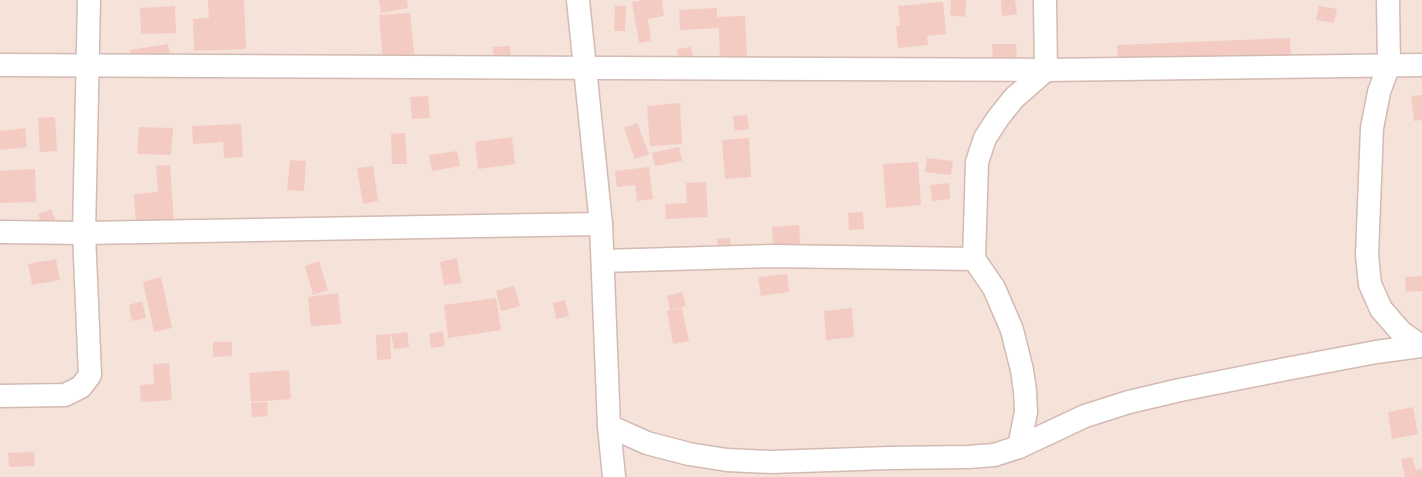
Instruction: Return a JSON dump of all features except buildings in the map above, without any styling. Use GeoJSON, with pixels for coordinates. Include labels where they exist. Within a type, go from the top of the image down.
{"type":"FeatureCollection","features":[{"type":"Feature","properties":{"kind":"street"},"geometry":{"type":"LineString","coordinates":[[0,396],[65,395],[81,387],[90,375],[84,233],[89,0]]}},
{"type":"Feature","properties":{"kind":"street"},"geometry":{"type":"LineString","coordinates":[[578,0],[601,224],[614,477]]}},
{"type":"Feature","properties":{"kind":"street"},"geometry":{"type":"LineString","coordinates":[[1019,447],[1026,412],[1022,370],[1012,330],[994,288],[974,259],[977,162],[985,138],[998,118],[1014,98],[1046,70],[1046,0]]}},
{"type":"Feature","properties":{"kind":"street"},"geometry":{"type":"LineString","coordinates":[[1388,0],[1389,65],[1380,92],[1372,128],[1367,255],[1370,284],[1381,309],[1401,332],[1422,346]]}},
{"type":"Feature","properties":{"kind":"street"},"geometry":{"type":"LineString","coordinates":[[0,65],[1046,70],[1422,65]]}},
{"type":"Feature","properties":{"kind":"street"},"geometry":{"type":"LineString","coordinates":[[0,232],[84,233],[601,224]]}},
{"type":"Feature","properties":{"kind":"street"},"geometry":{"type":"LineString","coordinates":[[603,261],[771,256],[974,259]]}},
{"type":"Feature","properties":{"kind":"street"},"geometry":{"type":"LineString","coordinates":[[610,426],[647,443],[689,454],[727,460],[771,462],[994,455],[1019,447],[1085,416],[1129,402],[1296,367],[1376,352],[1422,346]]}},
{"type":"Feature","properties":{"kind":"street"},"geometry":{"type":"LineString","coordinates":[[727,460],[767,477]]}},
{"type":"Feature","properties":{"kind":"shaded area"},"geometry":{"type":"Polygon","coordinates":[[[0,0],[1422,0],[1422,477],[0,477],[0,0]]]}}]}
